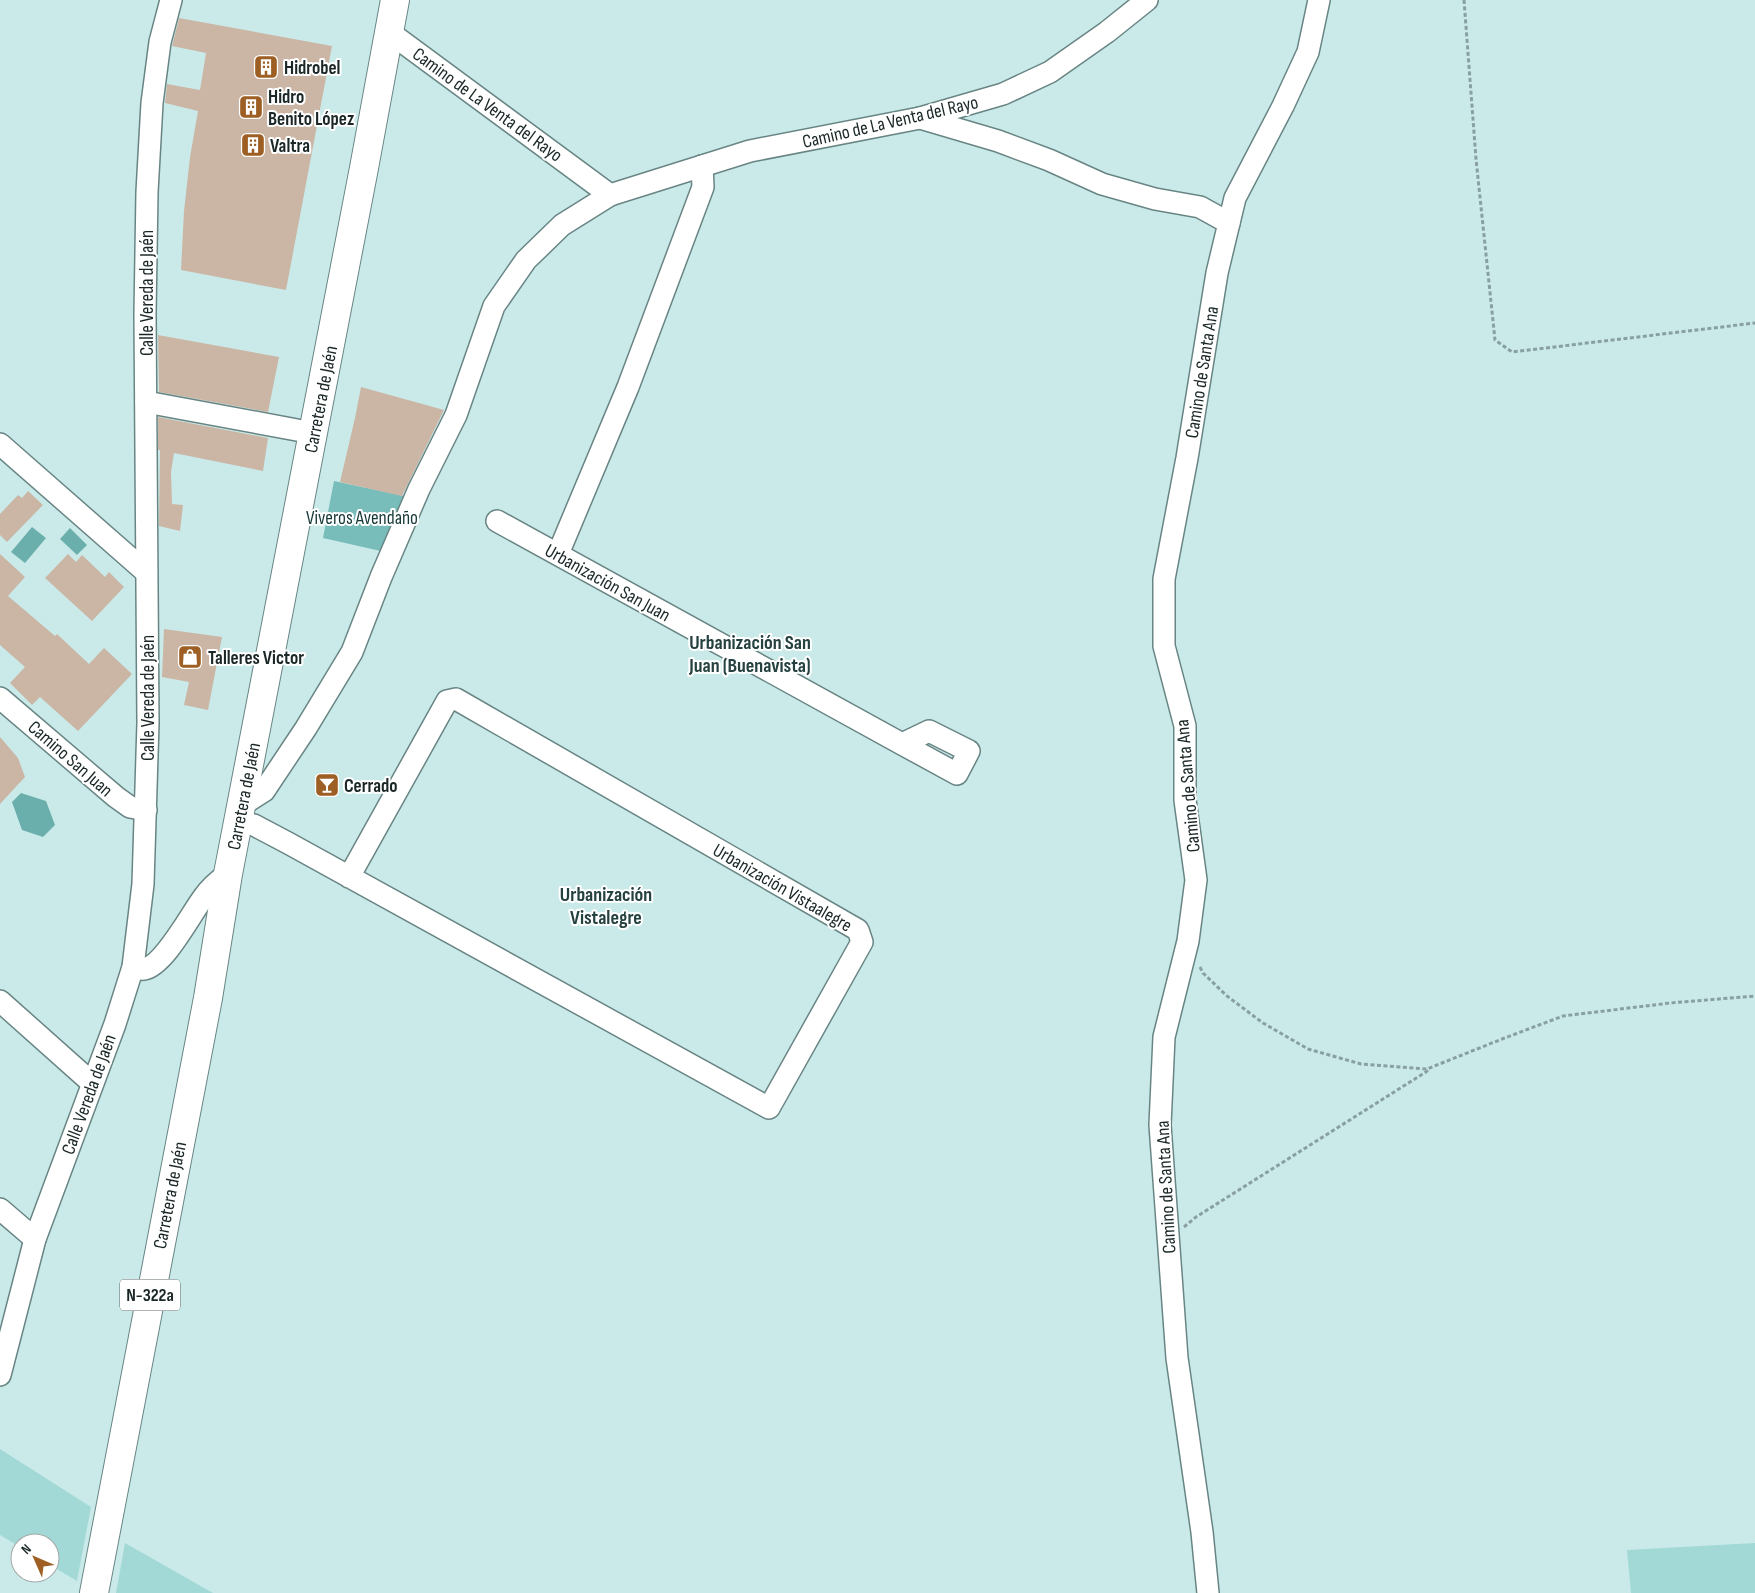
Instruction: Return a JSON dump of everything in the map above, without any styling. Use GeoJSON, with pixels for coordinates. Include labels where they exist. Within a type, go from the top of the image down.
{"type":"FeatureCollection","features":[{"type":"Feature","properties":{"kind":"highway","name":"Carretera de Jaén"},"geometry":{"type":"LineString","coordinates":[[94,1593],[208,998],[228,874],[395,0]]}},
{"type":"Feature","properties":{"kind":"street","name":"Calle Vereda de Jaén"},"geometry":{"type":"LineString","coordinates":[[2,1362],[35,1239],[115,1024],[133,968],[143,884],[148,723],[146,572],[147,192],[152,103],[160,42],[171,0]]}},
{"type":"Feature","properties":{"kind":"street","name":"Camino de La Venta del Rayo"},"geometry":{"type":"LineString","coordinates":[[240,813],[264,791],[306,728],[352,652],[381,577],[419,489],[456,415],[494,306],[526,260],[562,225],[610,195],[750,151],[920,118],[1003,94],[1050,72],[1107,32],[1147,0]]}},
{"type":"Feature","properties":{"kind":"street","name":"Camino de Santa Ana"},"geometry":{"type":"LineString","coordinates":[[1208,1593],[1202,1532],[1177,1358],[1160,1125],[1164,1037],[1188,941],[1196,880],[1185,800],[1185,726],[1164,646],[1164,579],[1187,458],[1217,273],[1235,198],[1283,106],[1308,52],[1320,0]]}},
{"type":"Feature","properties":{"kind":"street","name":"Camino de La Venta del Rayo"},"geometry":{"type":"LineString","coordinates":[[389,32],[610,195]]}},
{"type":"Feature","properties":{"kind":"street"},"geometry":{"type":"LineString","coordinates":[[920,118],[998,141],[1049,160],[1102,184],[1155,199],[1200,207],[1229,223]]}},
{"type":"Feature","properties":{"kind":"street"},"geometry":{"type":"LineString","coordinates":[[558,554],[628,387],[703,186],[702,166]]}},
{"type":"Feature","properties":{"kind":"street"},"geometry":{"type":"LineString","coordinates":[[146,402],[313,433]]}},
{"type":"Feature","properties":{"kind":"street"},"geometry":{"type":"LineString","coordinates":[[0,444],[146,572]]}},
{"type":"Feature","properties":{"kind":"street","name":"Urbanización San Juan"},"geometry":{"type":"LineString","coordinates":[[498,521],[902,744]]}},
{"type":"Feature","properties":{"kind":"street","name":"Camino San Juan"},"geometry":{"type":"LineString","coordinates":[[0,698],[116,798],[130,807],[146,810]]}},
{"type":"Feature","properties":{"kind":"street","name":"Urbanización Vistaalegre"},"geometry":{"type":"LineString","coordinates":[[240,813],[254,825],[769,1108],[862,942],[858,930],[456,699],[447,701],[349,877]]}},
{"type":"Feature","properties":{"kind":"street"},"geometry":{"type":"LineString","coordinates":[[133,968],[144,970],[156,964],[165,954],[204,896],[218,881],[228,874]]}},
{"type":"Feature","properties":{"kind":"street"},"geometry":{"type":"LineString","coordinates":[[0,1001],[92,1083]]}},
{"type":"Feature","properties":{"kind":"street"},"geometry":{"type":"LineString","coordinates":[[0,1209],[35,1239]]}},
{"type":"Feature","properties":{"kind":"path"},"geometry":{"type":"LineString","coordinates":[[1464,0],[1476,160],[1494,340],[1512,352],[1755,323]]}},
{"type":"Feature","properties":{"kind":"path"},"geometry":{"type":"LineString","coordinates":[[1188,941],[1203,973],[1227,996],[1263,1023],[1308,1049],[1361,1064],[1428,1070],[1563,1016],[1670,1003],[1755,996]]}},
{"type":"Feature","properties":{"kind":"path"},"geometry":{"type":"LineString","coordinates":[[1168,1240],[1196,1217],[1433,1067]]}},
{"type":"Feature","properties":{"kind":"shaded area"},"geometry":{"type":"Polygon","coordinates":[[[32,527],[46,538],[25,563],[11,552],[32,527]]]}},
{"type":"Feature","properties":{"kind":"shaded area"},"geometry":{"type":"Polygon","coordinates":[[[70,528],[87,545],[77,555],[60,539],[70,528]]]}},
{"type":"Feature","properties":{"kind":"shaded area"},"geometry":{"type":"Polygon","coordinates":[[[21,793],[46,801],[55,825],[43,837],[22,830],[12,802],[21,793]]]}},
{"type":"Feature","properties":{"kind":"shaded area"},"geometry":{"type":"Polygon","coordinates":[[[0,1449],[91,1507],[77,1581],[60,1571],[60,1533],[10,1533],[10,1541],[0,1535],[0,1449]]]}},
{"type":"Feature","properties":{"kind":"shaded area"},"geometry":{"type":"Polygon","coordinates":[[[125,1543],[213,1593],[116,1593],[125,1543]]]}},
{"type":"Feature","properties":{"kind":"shaded area"},"geometry":{"type":"Polygon","coordinates":[[[1755,1543],[1755,1593],[1631,1593],[1627,1550],[1755,1543]]]}},
{"type":"Feature","properties":{"kind":"green space","name":"Viveros Avendaño"},"geometry":{"type":"Polygon","coordinates":[[[334,481],[409,497],[385,552],[323,538],[334,481]]]}},
{"type":"Feature","properties":{"kind":"building"},"geometry":{"type":"Polygon","coordinates":[[[179,18],[332,46],[286,290],[181,270],[184,211],[190,157],[198,111],[165,103],[167,84],[200,90],[206,53],[172,46],[179,18]]]}},
{"type":"Feature","properties":{"kind":"building"},"geometry":{"type":"Polygon","coordinates":[[[158,335],[279,357],[268,412],[159,392],[158,335]]]}},
{"type":"Feature","properties":{"kind":"building"},"geometry":{"type":"Polygon","coordinates":[[[361,387],[444,410],[402,496],[340,482],[361,387]]]}},
{"type":"Feature","properties":{"kind":"building"},"geometry":{"type":"Polygon","coordinates":[[[158,417],[268,438],[263,471],[174,453],[171,472],[172,504],[183,505],[180,531],[159,526],[160,450],[158,450],[158,417]]]}},
{"type":"Feature","properties":{"kind":"building"},"geometry":{"type":"Polygon","coordinates":[[[28,491],[43,505],[7,542],[0,535],[0,514],[18,495],[22,498],[28,491]]]}},
{"type":"Feature","properties":{"kind":"building"},"geometry":{"type":"Polygon","coordinates":[[[0,554],[25,577],[8,596],[55,636],[57,634],[89,664],[104,648],[132,674],[78,731],[40,697],[32,705],[10,683],[25,667],[0,645],[0,554]]]}},
{"type":"Feature","properties":{"kind":"building"},"geometry":{"type":"Polygon","coordinates":[[[68,554],[76,562],[82,555],[105,577],[109,572],[124,587],[92,621],[45,578],[68,554]]]}},
{"type":"Feature","properties":{"kind":"building","name":"Talleres Victor"},"geometry":{"type":"Polygon","coordinates":[[[164,629],[222,637],[208,710],[184,705],[189,682],[162,677],[164,629]]]}},
{"type":"Feature","properties":{"kind":"building"},"geometry":{"type":"Polygon","coordinates":[[[0,737],[18,758],[25,777],[0,804],[0,737]]]}},
{"type":"Feature","properties":{"kind":"place","name":"Hidrobel"},"geometry":{"type":"Point","coordinates":[266,67]}},
{"type":"Feature","properties":{"kind":"place","name":"Hidro Benito López"},"geometry":{"type":"Point","coordinates":[251,107]}},
{"type":"Feature","properties":{"kind":"place","name":"Valtra"},"geometry":{"type":"Point","coordinates":[253,145]}},
{"type":"Feature","properties":{"kind":"place","name":"Talleres Victor"},"geometry":{"type":"Point","coordinates":[190,657]}},
{"type":"Feature","properties":{"kind":"place","name":"Cerrado"},"geometry":{"type":"Point","coordinates":[327,785]}},
{"type":"Feature","properties":{"kind":"district","name":"Urbanización San Juan (Buenavista)"},"geometry":{"type":"Point","coordinates":[750,654]}},
{"type":"Feature","properties":{"kind":"district","name":"Urbanización Vistalegre"},"geometry":{"type":"Point","coordinates":[606,906]}}]}
